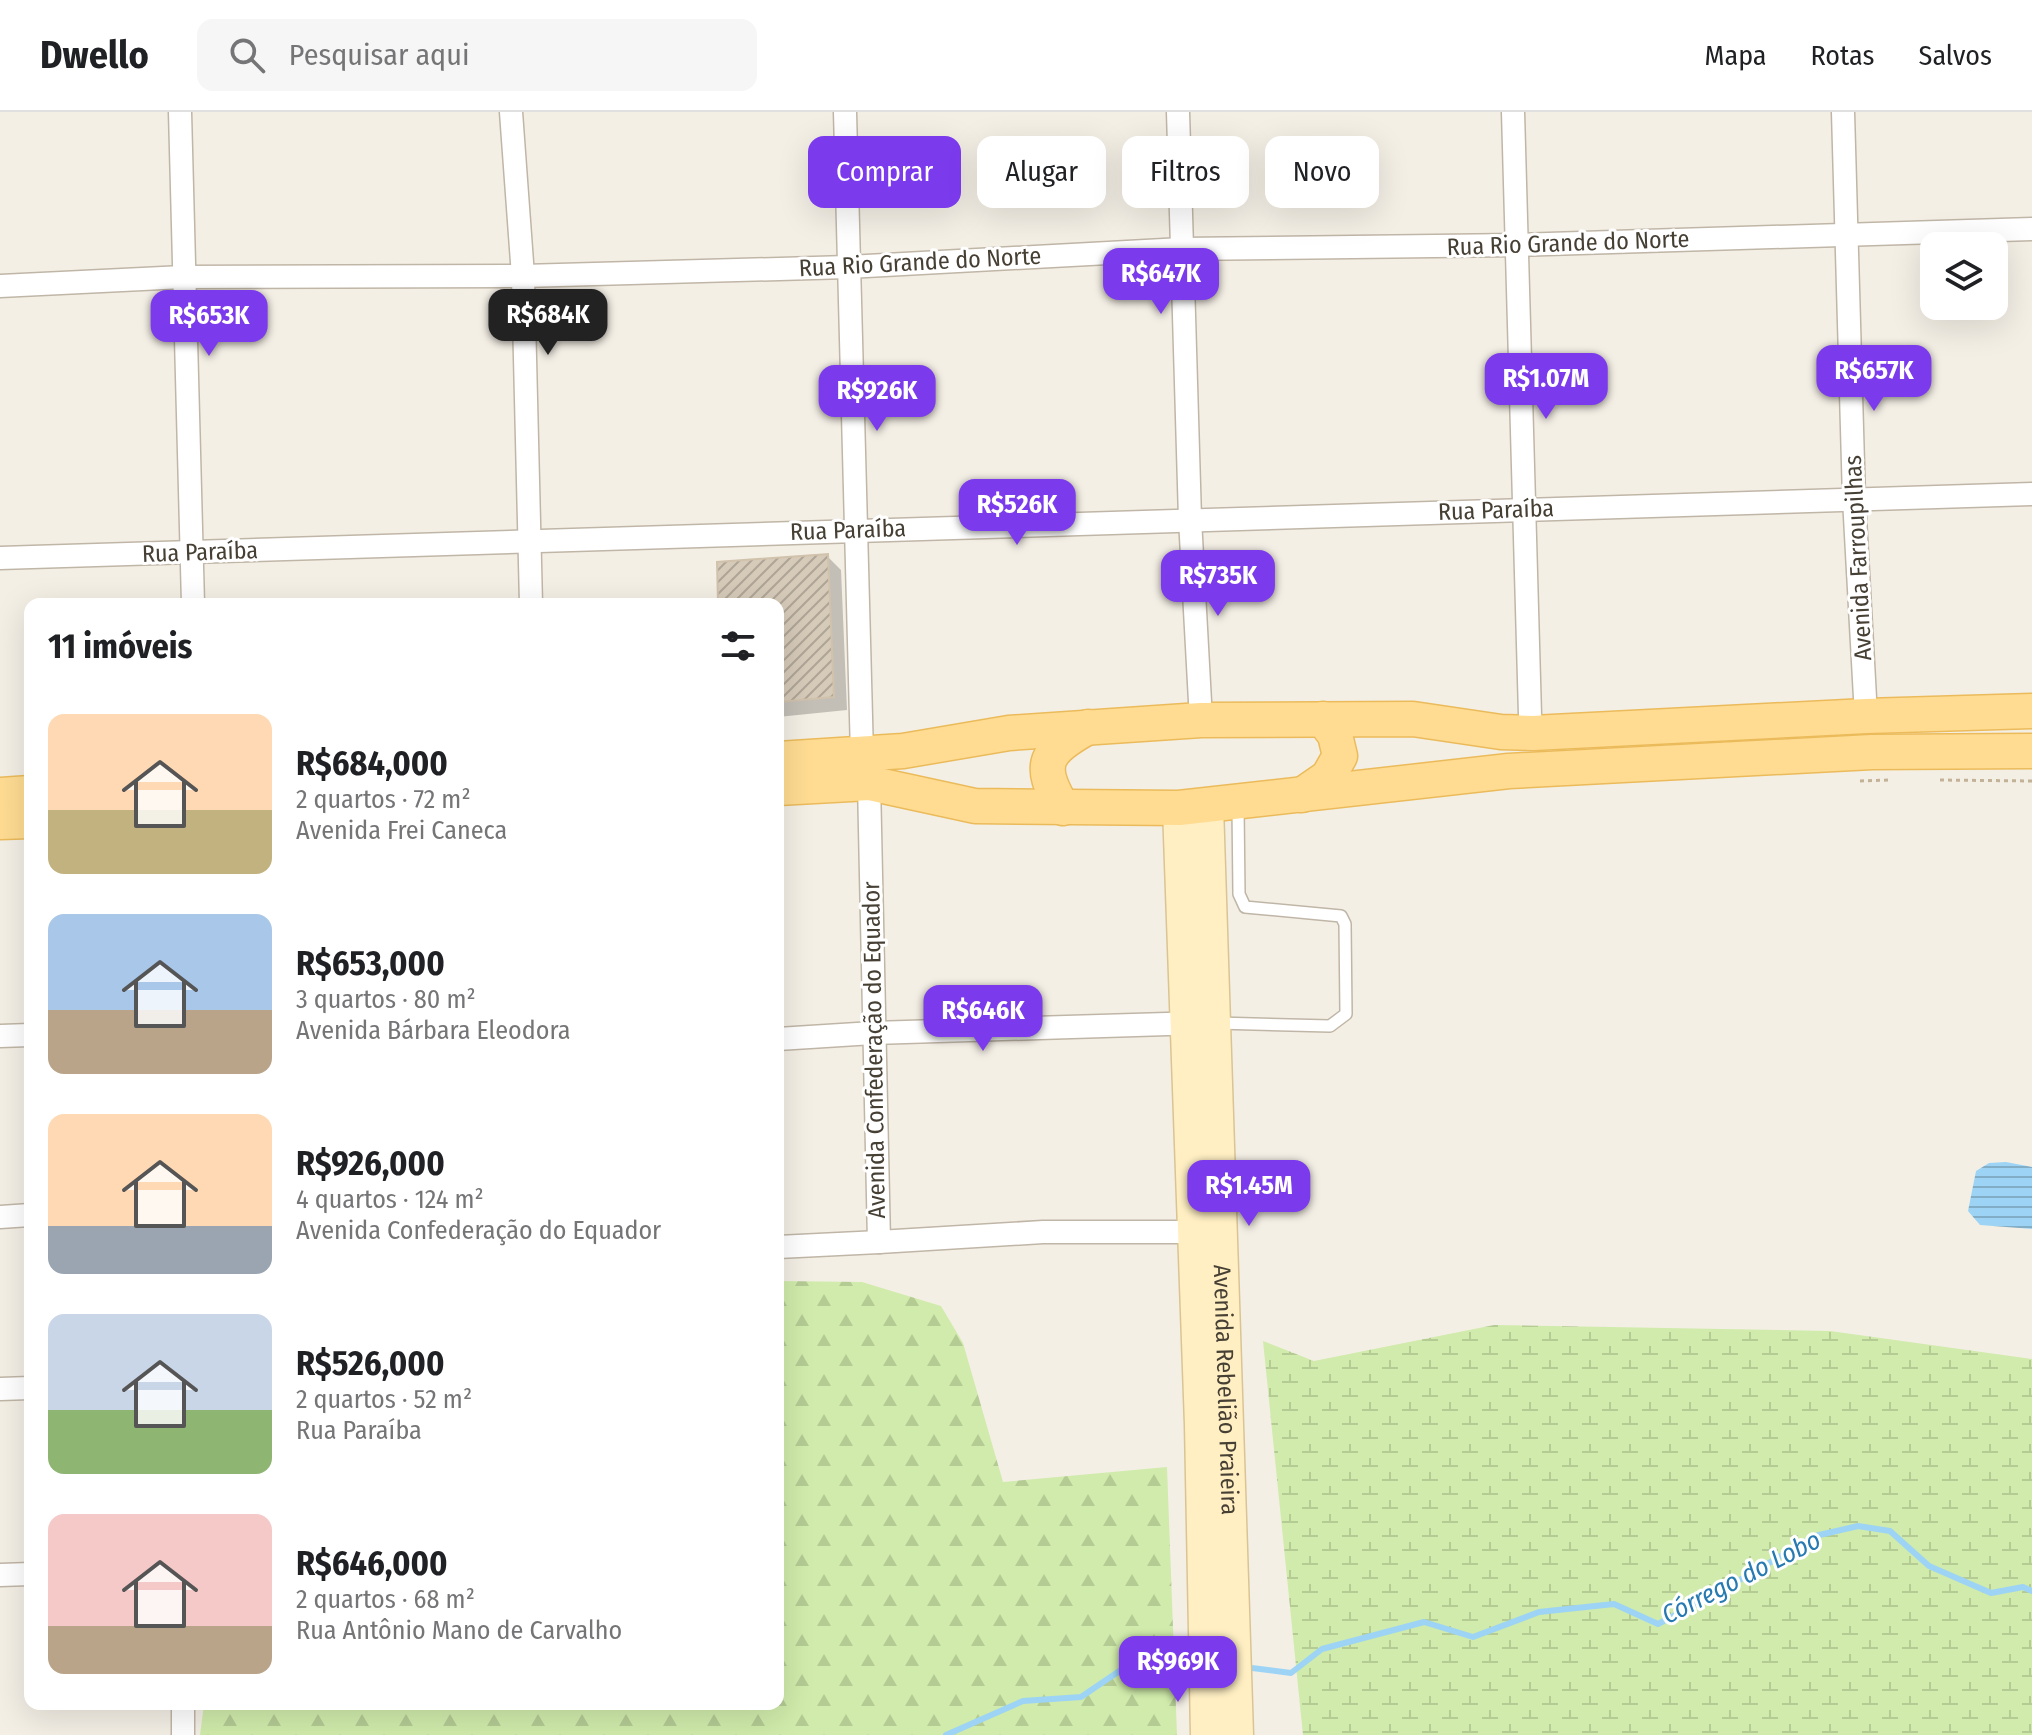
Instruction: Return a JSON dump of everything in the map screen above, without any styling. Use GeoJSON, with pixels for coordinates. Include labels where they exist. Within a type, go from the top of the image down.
{"type":"FeatureCollection","features":[{"type":"Feature","properties":{"kind":"main road"},"geometry":{"type":"LineString","coordinates":[[784,787],[865,769],[903,751],[1009,733],[1201,720],[1413,719],[1501,732],[1533,733],[2032,711]]}},
{"type":"Feature","properties":{"kind":"main road"},"geometry":{"type":"LineString","coordinates":[[1302,795],[1328,777],[1340,756],[1335,735],[1323,719]]}},
{"type":"Feature","properties":{"kind":"main road"},"geometry":{"type":"LineString","coordinates":[[1063,808],[1049,786],[1047,771],[1050,757],[1058,746],[1089,727]]}},
{"type":"Feature","properties":{"kind":"main road"},"geometry":{"type":"LineString","coordinates":[[784,760],[865,769],[975,806],[1063,808],[1209,805],[1509,771],[1872,752],[2032,751]]}},
{"type":"Feature","properties":{"kind":"main road"},"geometry":{"type":"LineString","coordinates":[[0,795],[24,793]]}},
{"type":"Feature","properties":{"kind":"main road"},"geometry":{"type":"LineString","coordinates":[[0,822],[24,821]]}},
{"type":"Feature","properties":{"kind":"street"},"geometry":{"type":"LineString","coordinates":[[180,112],[193,598]]}},
{"type":"Feature","properties":{"kind":"street"},"geometry":{"type":"LineString","coordinates":[[511,112],[523,276],[531,598]]}},
{"type":"Feature","properties":{"kind":"street","name":"Avenida Confederação do Equador"},"geometry":{"type":"LineString","coordinates":[[845,112],[879,1242],[1043,1232],[1202,1213]]}},
{"type":"Feature","properties":{"kind":"street"},"geometry":{"type":"LineString","coordinates":[[1178,112],[1190,519],[1201,720]]}},
{"type":"Feature","properties":{"kind":"street"},"geometry":{"type":"LineString","coordinates":[[1513,112],[1530,715],[1533,733]]}},
{"type":"Feature","properties":{"kind":"street","name":"Avenida Farroupilhas"},"geometry":{"type":"LineString","coordinates":[[1843,112],[1854,499],[1866,716]]}},
{"type":"Feature","properties":{"kind":"street","name":"Rua Rio Grande do Norte"},"geometry":{"type":"LineString","coordinates":[[0,286],[183,277],[523,276],[848,267],[1182,249],[1517,245],[2032,229]]}},
{"type":"Feature","properties":{"kind":"street","name":"Rua Paraíba"},"geometry":{"type":"LineString","coordinates":[[0,558],[2032,494]]}},
{"type":"Feature","properties":{"kind":"street","name":"Avenida Rebelião Praieira"},"geometry":{"type":"LineString","coordinates":[[1207,1735],[1219,1663],[1202,1213],[1200,1023],[1209,805]]}},
{"type":"Feature","properties":{"kind":"street"},"geometry":{"type":"LineString","coordinates":[[784,1039],[1200,1023]]}},
{"type":"Feature","properties":{"kind":"street"},"geometry":{"type":"LineString","coordinates":[[0,1036],[24,1035]]}},
{"type":"Feature","properties":{"kind":"street"},"geometry":{"type":"LineString","coordinates":[[0,1217],[24,1215]]}},
{"type":"Feature","properties":{"kind":"street"},"geometry":{"type":"LineString","coordinates":[[784,1247],[879,1242]]}},
{"type":"Feature","properties":{"kind":"street"},"geometry":{"type":"LineString","coordinates":[[0,1389],[24,1388]]}},
{"type":"Feature","properties":{"kind":"street"},"geometry":{"type":"LineString","coordinates":[[0,1575],[24,1574]]}},
{"type":"Feature","properties":{"kind":"street","name":"Avenida Rebelião Praieira"},"geometry":{"type":"LineString","coordinates":[[1219,1663],[1237,1735]]}},
{"type":"Feature","properties":{"kind":"street"},"geometry":{"type":"LineString","coordinates":[[183,1710],[183,1735]]}},
{"type":"Feature","properties":{"kind":"lane"},"geometry":{"type":"LineString","coordinates":[[1200,1023],[1330,1026],[1346,1014],[1345,924],[1341,916],[1245,907],[1209,805]]}},
{"type":"Feature","properties":{"kind":"green space"},"geometry":{"type":"Polygon","coordinates":[[[784,1281],[862,1282],[941,1306],[963,1343],[1003,1482],[1167,1467],[1177,1735],[200,1735],[203,1710],[784,1710],[784,1281]]]}},
{"type":"Feature","properties":{"kind":"green space"},"geometry":{"type":"Polygon","coordinates":[[[1494,1325],[1830,1331],[2032,1359],[2032,1735],[1303,1735],[1263,1341],[1314,1361],[1494,1325]]]}},
{"type":"Feature","properties":{"kind":"water"},"geometry":{"type":"Polygon","coordinates":[[[2006,1162],[2032,1167],[2032,1229],[1980,1225],[1968,1211],[1976,1171],[1989,1163],[2006,1162]]]}},
{"type":"Feature","properties":{"kind":"building"},"geometry":{"type":"Polygon","coordinates":[[[828,554],[834,697],[784,701],[784,598],[718,598],[717,562],[828,554]]]}},
{"type":"Feature","properties":{"kind":"waterway","name":"Córrego do Lobo"},"geometry":{"type":"LineString","coordinates":[[1244,1667],[1291,1673],[1322,1649],[1424,1622],[1473,1637],[1539,1612],[1614,1604],[1658,1624],[1815,1536],[1858,1526],[1890,1531],[1929,1566],[1991,1593],[2023,1587],[2032,1591]]}},
{"type":"Feature","properties":{"kind":"waterway","name":"Córrego do Lobo"},"geometry":{"type":"LineString","coordinates":[[946,1735],[1023,1701],[1081,1697],[1143,1655],[1197,1661]]}}]}
